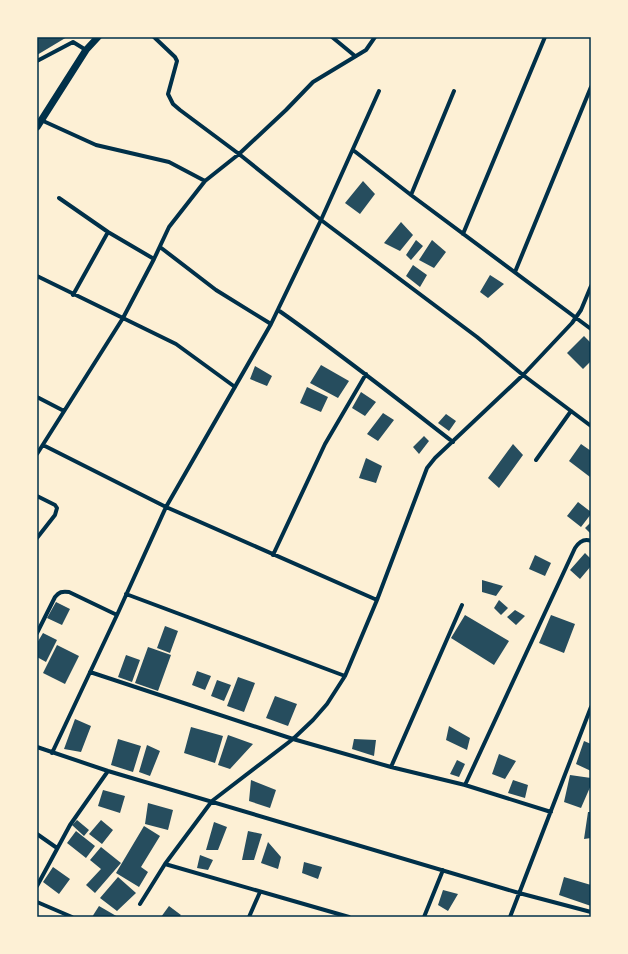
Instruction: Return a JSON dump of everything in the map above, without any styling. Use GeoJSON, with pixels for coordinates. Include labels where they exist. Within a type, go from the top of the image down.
{"type":"FeatureCollection","features":[{"type":"Feature","properties":{"kind":"street"},"geometry":{"type":"LineString","coordinates":[[37,127],[86,50],[98,37]]}},
{"type":"Feature","properties":{"kind":"street"},"geometry":{"type":"LineString","coordinates":[[154,37],[175,57],[176,61],[168,94],[173,104],[239,154],[321,220],[477,337],[523,375],[591,426]]}},
{"type":"Feature","properties":{"kind":"street"},"geometry":{"type":"LineString","coordinates":[[332,37],[355,56]]}},
{"type":"Feature","properties":{"kind":"street"},"geometry":{"type":"LineString","coordinates":[[37,454],[123,318],[160,248],[169,227],[205,181],[239,154],[286,110],[313,82],[366,50],[375,37]]}},
{"type":"Feature","properties":{"kind":"street"},"geometry":{"type":"LineString","coordinates":[[463,234],[545,37]]}},
{"type":"Feature","properties":{"kind":"street"},"geometry":{"type":"LineString","coordinates":[[37,61],[73,42],[86,50]]}},
{"type":"Feature","properties":{"kind":"street"},"geometry":{"type":"LineString","coordinates":[[515,272],[591,87]]}},
{"type":"Feature","properties":{"kind":"street"},"geometry":{"type":"LineString","coordinates":[[52,753],[166,507],[271,324],[321,220],[379,91]]}},
{"type":"Feature","properties":{"kind":"street"},"geometry":{"type":"LineString","coordinates":[[411,195],[454,91]]}},
{"type":"Feature","properties":{"kind":"street"},"geometry":{"type":"LineString","coordinates":[[41,120],[96,145],[169,162],[205,181]]}},
{"type":"Feature","properties":{"kind":"street"},"geometry":{"type":"LineString","coordinates":[[353,150],[463,234],[591,328]]}},
{"type":"Feature","properties":{"kind":"street"},"geometry":{"type":"LineString","coordinates":[[59,198],[108,232],[154,259]]}},
{"type":"Feature","properties":{"kind":"street"},"geometry":{"type":"LineString","coordinates":[[74,295],[108,232]]}},
{"type":"Feature","properties":{"kind":"street"},"geometry":{"type":"LineString","coordinates":[[160,248],[216,290],[271,324]]}},
{"type":"Feature","properties":{"kind":"street"},"geometry":{"type":"LineString","coordinates":[[37,276],[176,344],[235,387]]}},
{"type":"Feature","properties":{"kind":"street"},"geometry":{"type":"LineString","coordinates":[[140,904],[165,864],[212,801],[293,739],[314,720],[327,704],[344,676],[377,600],[427,468],[435,458],[523,375],[576,318],[591,286]]}},
{"type":"Feature","properties":{"kind":"street"},"geometry":{"type":"LineString","coordinates":[[278,310],[321,340],[453,442]]}},
{"type":"Feature","properties":{"kind":"street"},"geometry":{"type":"LineString","coordinates":[[273,555],[325,444],[366,374]]}},
{"type":"Feature","properties":{"kind":"street"},"geometry":{"type":"LineString","coordinates":[[37,397],[64,411]]}},
{"type":"Feature","properties":{"kind":"street"},"geometry":{"type":"LineString","coordinates":[[536,460],[571,411]]}},
{"type":"Feature","properties":{"kind":"street"},"geometry":{"type":"LineString","coordinates":[[43,445],[166,507],[377,600]]}},
{"type":"Feature","properties":{"kind":"street"},"geometry":{"type":"LineString","coordinates":[[37,496],[55,505],[57,508],[55,515],[37,538]]}},
{"type":"Feature","properties":{"kind":"street"},"geometry":{"type":"LineString","coordinates":[[464,785],[575,548],[579,542],[583,540],[591,541]]}},
{"type":"Feature","properties":{"kind":"street"},"geometry":{"type":"LineString","coordinates":[[37,633],[55,597],[62,591],[69,592],[117,615]]}},
{"type":"Feature","properties":{"kind":"street"},"geometry":{"type":"LineString","coordinates":[[126,594],[344,676]]}},
{"type":"Feature","properties":{"kind":"street"},"geometry":{"type":"LineString","coordinates":[[390,767],[462,605]]}},
{"type":"Feature","properties":{"kind":"street"},"geometry":{"type":"LineString","coordinates":[[90,672],[293,739],[390,767],[464,785],[551,812]]}},
{"type":"Feature","properties":{"kind":"street"},"geometry":{"type":"LineString","coordinates":[[510,917],[591,707]]}},
{"type":"Feature","properties":{"kind":"street"},"geometry":{"type":"LineString","coordinates":[[37,747],[108,770],[520,893],[591,912]]}},
{"type":"Feature","properties":{"kind":"street"},"geometry":{"type":"LineString","coordinates":[[37,886],[70,825],[108,770]]}},
{"type":"Feature","properties":{"kind":"street"},"geometry":{"type":"LineString","coordinates":[[37,834],[57,848]]}},
{"type":"Feature","properties":{"kind":"street"},"geometry":{"type":"LineString","coordinates":[[165,864],[349,917]]}},
{"type":"Feature","properties":{"kind":"street"},"geometry":{"type":"LineString","coordinates":[[424,917],[443,870]]}},
{"type":"Feature","properties":{"kind":"street"},"geometry":{"type":"LineString","coordinates":[[249,917],[260,892]]}},
{"type":"Feature","properties":{"kind":"street"},"geometry":{"type":"LineString","coordinates":[[37,902],[72,917]]}},
{"type":"Feature","properties":{"kind":"building"},"geometry":{"type":"Polygon","coordinates":[[[37,37],[67,37],[37,55],[37,37]]]}},
{"type":"Feature","properties":{"kind":"building"},"geometry":{"type":"Polygon","coordinates":[[[363,181],[375,194],[360,214],[345,203],[363,181]]]}},
{"type":"Feature","properties":{"kind":"building"},"geometry":{"type":"Polygon","coordinates":[[[401,222],[413,235],[400,251],[384,243],[401,222]]]}},
{"type":"Feature","properties":{"kind":"building"},"geometry":{"type":"Polygon","coordinates":[[[416,240],[423,246],[411,260],[406,255],[416,240]]]}},
{"type":"Feature","properties":{"kind":"building"},"geometry":{"type":"Polygon","coordinates":[[[432,240],[446,252],[434,268],[419,260],[432,240]]]}},
{"type":"Feature","properties":{"kind":"building"},"geometry":{"type":"Polygon","coordinates":[[[413,265],[427,275],[420,287],[406,276],[413,265]]]}},
{"type":"Feature","properties":{"kind":"building"},"geometry":{"type":"Polygon","coordinates":[[[490,275],[504,284],[488,298],[480,292],[490,275]]]}},
{"type":"Feature","properties":{"kind":"building"},"geometry":{"type":"Polygon","coordinates":[[[584,336],[591,343],[591,361],[583,369],[567,353],[584,336]]]}},
{"type":"Feature","properties":{"kind":"building"},"geometry":{"type":"Polygon","coordinates":[[[321,365],[349,381],[338,398],[310,383],[321,365]]]}},
{"type":"Feature","properties":{"kind":"building"},"geometry":{"type":"Polygon","coordinates":[[[255,366],[272,376],[267,386],[250,379],[255,366]]]}},
{"type":"Feature","properties":{"kind":"building"},"geometry":{"type":"Polygon","coordinates":[[[307,387],[328,397],[321,412],[300,403],[307,387]]]}},
{"type":"Feature","properties":{"kind":"building"},"geometry":{"type":"Polygon","coordinates":[[[361,392],[376,402],[365,416],[352,408],[361,392]]]}},
{"type":"Feature","properties":{"kind":"building"},"geometry":{"type":"Polygon","coordinates":[[[383,413],[394,420],[378,441],[367,434],[383,413]]]}},
{"type":"Feature","properties":{"kind":"building"},"geometry":{"type":"Polygon","coordinates":[[[446,414],[456,421],[449,431],[438,423],[446,414]]]}},
{"type":"Feature","properties":{"kind":"building"},"geometry":{"type":"Polygon","coordinates":[[[424,436],[429,441],[419,454],[413,447],[424,436]]]}},
{"type":"Feature","properties":{"kind":"building"},"geometry":{"type":"Polygon","coordinates":[[[513,444],[523,455],[499,488],[488,478],[513,444]]]}},
{"type":"Feature","properties":{"kind":"building"},"geometry":{"type":"Polygon","coordinates":[[[581,444],[591,451],[590,477],[569,461],[581,444]]]}},
{"type":"Feature","properties":{"kind":"building"},"geometry":{"type":"Polygon","coordinates":[[[366,458],[382,466],[376,483],[359,478],[366,458]]]}},
{"type":"Feature","properties":{"kind":"building"},"geometry":{"type":"Polygon","coordinates":[[[578,502],[591,512],[581,527],[567,516],[578,502]]]}},
{"type":"Feature","properties":{"kind":"building"},"geometry":{"type":"Polygon","coordinates":[[[591,522],[591,534],[585,528],[591,522]]]}},
{"type":"Feature","properties":{"kind":"building"},"geometry":{"type":"Polygon","coordinates":[[[585,553],[591,559],[591,566],[580,579],[570,570],[585,553]]]}},
{"type":"Feature","properties":{"kind":"building"},"geometry":{"type":"Polygon","coordinates":[[[535,555],[551,563],[545,576],[529,569],[535,555]]]}},
{"type":"Feature","properties":{"kind":"building"},"geometry":{"type":"Polygon","coordinates":[[[482,580],[503,586],[496,596],[482,592],[482,580]]]}},
{"type":"Feature","properties":{"kind":"building"},"geometry":{"type":"Polygon","coordinates":[[[499,600],[508,608],[501,615],[494,608],[499,600]]]}},
{"type":"Feature","properties":{"kind":"building"},"geometry":{"type":"Polygon","coordinates":[[[56,602],[70,609],[62,625],[47,618],[56,602]]]}},
{"type":"Feature","properties":{"kind":"building"},"geometry":{"type":"Polygon","coordinates":[[[515,610],[525,616],[516,625],[507,617],[515,610]]]}},
{"type":"Feature","properties":{"kind":"building"},"geometry":{"type":"Polygon","coordinates":[[[465,615],[509,641],[494,665],[451,638],[465,615]]]}},
{"type":"Feature","properties":{"kind":"building"},"geometry":{"type":"Polygon","coordinates":[[[551,615],[575,624],[564,653],[539,643],[551,615]]]}},
{"type":"Feature","properties":{"kind":"building"},"geometry":{"type":"Polygon","coordinates":[[[165,626],[178,631],[170,653],[157,648],[165,626]]]}},
{"type":"Feature","properties":{"kind":"building"},"geometry":{"type":"Polygon","coordinates":[[[43,633],[57,640],[46,662],[37,657],[37,643],[43,633]]]}},
{"type":"Feature","properties":{"kind":"building"},"geometry":{"type":"Polygon","coordinates":[[[57,645],[79,656],[65,684],[43,673],[57,645]]]}},
{"type":"Feature","properties":{"kind":"building"},"geometry":{"type":"Polygon","coordinates":[[[148,647],[171,655],[158,691],[135,683],[148,647]]]}},
{"type":"Feature","properties":{"kind":"building"},"geometry":{"type":"Polygon","coordinates":[[[126,655],[140,660],[132,682],[118,677],[126,655]]]}},
{"type":"Feature","properties":{"kind":"building"},"geometry":{"type":"Polygon","coordinates":[[[197,671],[211,676],[205,690],[192,685],[197,671]]]}},
{"type":"Feature","properties":{"kind":"building"},"geometry":{"type":"Polygon","coordinates":[[[238,677],[255,683],[244,712],[227,706],[238,677]]]}},
{"type":"Feature","properties":{"kind":"building"},"geometry":{"type":"Polygon","coordinates":[[[217,680],[231,685],[224,701],[211,696],[217,680]]]}},
{"type":"Feature","properties":{"kind":"building"},"geometry":{"type":"Polygon","coordinates":[[[275,696],[297,704],[288,726],[266,718],[275,696]]]}},
{"type":"Feature","properties":{"kind":"building"},"geometry":{"type":"Polygon","coordinates":[[[75,719],[91,726],[81,752],[64,749],[75,719]]]}},
{"type":"Feature","properties":{"kind":"building"},"geometry":{"type":"Polygon","coordinates":[[[449,726],[470,738],[467,750],[446,740],[449,726]]]}},
{"type":"Feature","properties":{"kind":"building"},"geometry":{"type":"Polygon","coordinates":[[[191,727],[223,736],[215,763],[184,753],[191,727]]]}},
{"type":"Feature","properties":{"kind":"building"},"geometry":{"type":"Polygon","coordinates":[[[228,735],[253,744],[230,769],[218,765],[228,735]]]}},
{"type":"Feature","properties":{"kind":"building"},"geometry":{"type":"Polygon","coordinates":[[[118,739],[141,746],[133,772],[111,765],[118,739]]]}},
{"type":"Feature","properties":{"kind":"building"},"geometry":{"type":"Polygon","coordinates":[[[354,739],[376,740],[374,756],[352,749],[354,739]]]}},
{"type":"Feature","properties":{"kind":"building"},"geometry":{"type":"Polygon","coordinates":[[[584,741],[591,744],[591,771],[576,764],[584,741]]]}},
{"type":"Feature","properties":{"kind":"building"},"geometry":{"type":"Polygon","coordinates":[[[147,745],[160,751],[150,776],[139,772],[147,745]]]}},
{"type":"Feature","properties":{"kind":"building"},"geometry":{"type":"Polygon","coordinates":[[[499,754],[516,761],[505,779],[492,774],[499,754]]]}},
{"type":"Feature","properties":{"kind":"building"},"geometry":{"type":"Polygon","coordinates":[[[457,760],[465,764],[459,777],[450,774],[457,760]]]}},
{"type":"Feature","properties":{"kind":"building"},"geometry":{"type":"Polygon","coordinates":[[[570,775],[591,778],[591,785],[581,808],[564,802],[570,775]]]}},
{"type":"Feature","properties":{"kind":"building"},"geometry":{"type":"Polygon","coordinates":[[[251,780],[276,790],[270,808],[249,801],[251,780]]]}},
{"type":"Feature","properties":{"kind":"building"},"geometry":{"type":"Polygon","coordinates":[[[513,780],[528,785],[525,798],[508,793],[513,780]]]}},
{"type":"Feature","properties":{"kind":"building"},"geometry":{"type":"Polygon","coordinates":[[[103,790],[125,796],[120,813],[98,806],[103,790]]]}},
{"type":"Feature","properties":{"kind":"building"},"geometry":{"type":"Polygon","coordinates":[[[148,803],[173,810],[168,830],[145,824],[148,803]]]}},
{"type":"Feature","properties":{"kind":"building"},"geometry":{"type":"Polygon","coordinates":[[[588,812],[591,812],[591,838],[584,839],[588,812]]]}},
{"type":"Feature","properties":{"kind":"building"},"geometry":{"type":"Polygon","coordinates":[[[77,820],[89,830],[84,836],[72,825],[77,820]]]}},
{"type":"Feature","properties":{"kind":"building"},"geometry":{"type":"Polygon","coordinates":[[[101,820],[113,830],[102,844],[89,834],[101,820]]]}},
{"type":"Feature","properties":{"kind":"building"},"geometry":{"type":"Polygon","coordinates":[[[214,822],[227,827],[218,850],[206,850],[214,822]]]}},
{"type":"Feature","properties":{"kind":"building"},"geometry":{"type":"Polygon","coordinates":[[[144,826],[160,836],[141,867],[148,872],[139,887],[116,873],[144,826]]]}},
{"type":"Feature","properties":{"kind":"building"},"geometry":{"type":"Polygon","coordinates":[[[76,831],[95,846],[86,858],[67,843],[76,831]]]}},
{"type":"Feature","properties":{"kind":"building"},"geometry":{"type":"Polygon","coordinates":[[[248,831],[262,834],[254,860],[242,860],[248,831]]]}},
{"type":"Feature","properties":{"kind":"building"},"geometry":{"type":"Polygon","coordinates":[[[268,842],[281,857],[278,869],[261,863],[268,842]]]}},
{"type":"Feature","properties":{"kind":"building"},"geometry":{"type":"Polygon","coordinates":[[[101,847],[121,863],[95,893],[86,885],[101,869],[90,860],[101,847]]]}},
{"type":"Feature","properties":{"kind":"building"},"geometry":{"type":"Polygon","coordinates":[[[200,855],[213,860],[208,870],[197,868],[200,855]]]}},
{"type":"Feature","properties":{"kind":"building"},"geometry":{"type":"Polygon","coordinates":[[[304,862],[322,867],[318,879],[302,873],[304,862]]]}},
{"type":"Feature","properties":{"kind":"building"},"geometry":{"type":"Polygon","coordinates":[[[53,867],[70,879],[59,894],[43,882],[53,867]]]}},
{"type":"Feature","properties":{"kind":"building"},"geometry":{"type":"Polygon","coordinates":[[[118,877],[136,893],[117,911],[100,898],[118,877]]]}},
{"type":"Feature","properties":{"kind":"building"},"geometry":{"type":"Polygon","coordinates":[[[564,877],[591,885],[591,906],[559,895],[564,877]]]}},
{"type":"Feature","properties":{"kind":"building"},"geometry":{"type":"Polygon","coordinates":[[[443,890],[458,894],[448,911],[438,905],[443,890]]]}},
{"type":"Feature","properties":{"kind":"building"},"geometry":{"type":"Polygon","coordinates":[[[99,906],[118,917],[92,917],[99,906]]]}},
{"type":"Feature","properties":{"kind":"building"},"geometry":{"type":"Polygon","coordinates":[[[169,906],[181,915],[179,917],[161,917],[169,906]]]}}]}
